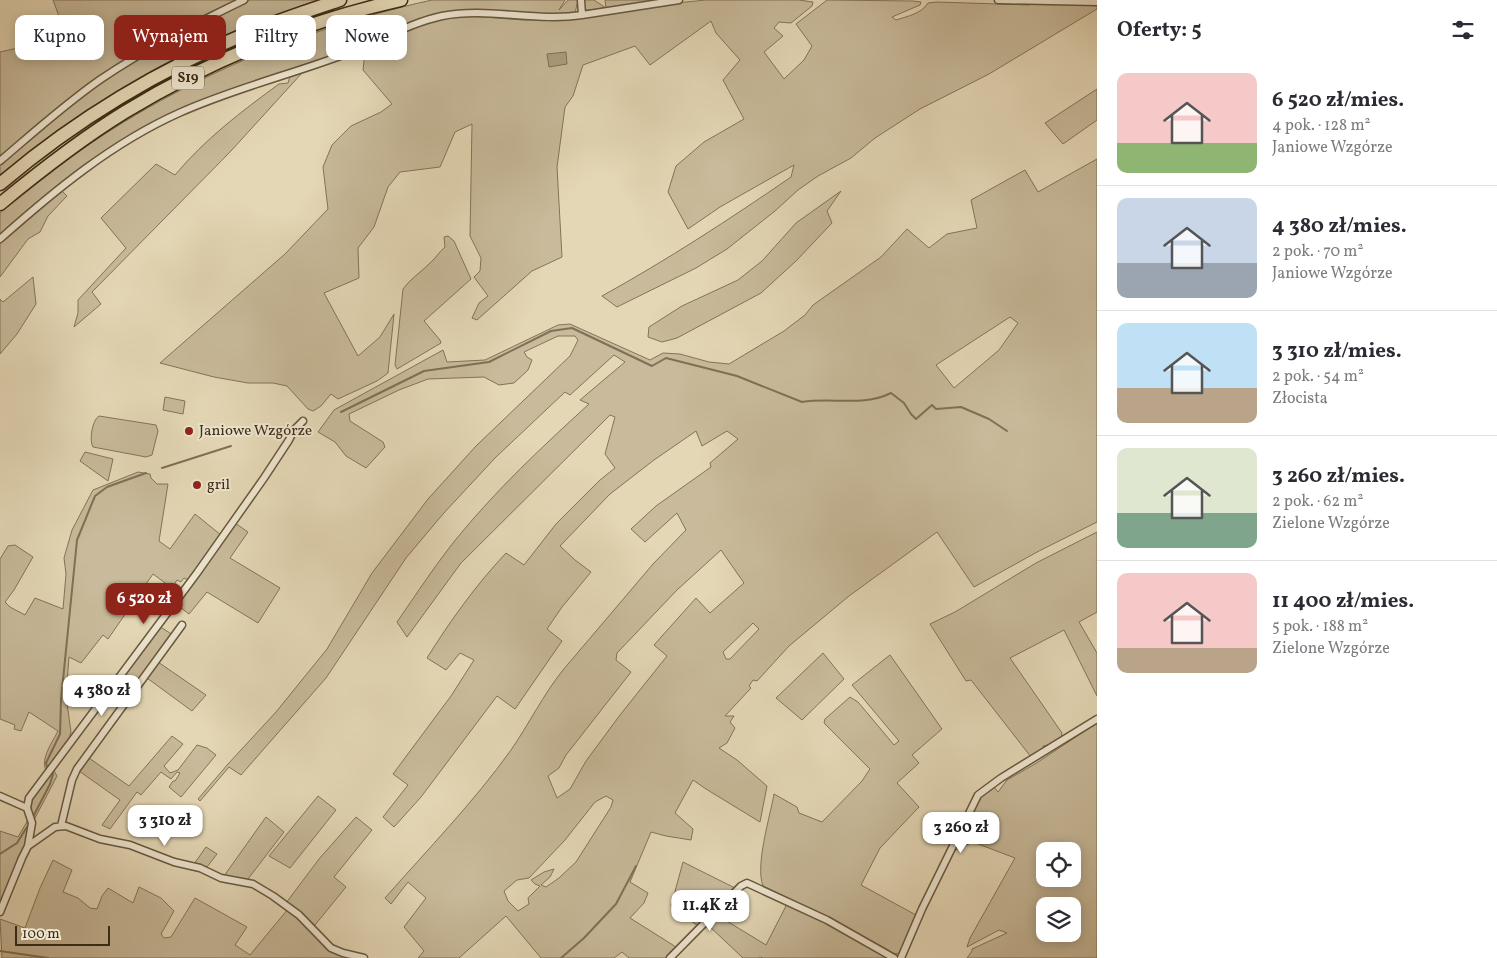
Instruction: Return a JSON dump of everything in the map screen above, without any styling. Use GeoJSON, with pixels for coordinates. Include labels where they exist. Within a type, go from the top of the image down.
{"type":"FeatureCollection","features":[{"type":"Feature","properties":{"kind":"highway","name":"S19"},"geometry":{"type":"LineString","coordinates":[[0,184],[69,131],[158,76],[250,32],[340,0]]}},
{"type":"Feature","properties":{"kind":"highway","name":"S19"},"geometry":{"type":"LineString","coordinates":[[0,204],[76,145],[125,112],[181,82],[261,44],[344,15],[401,0]]}},
{"type":"Feature","properties":{"kind":"street"},"geometry":{"type":"LineString","coordinates":[[0,161],[100,80],[161,42],[244,0]]}},
{"type":"Feature","properties":{"kind":"street"},"geometry":{"type":"LineString","coordinates":[[581,0],[582,15]]}},
{"type":"Feature","properties":{"kind":"street"},"geometry":{"type":"LineString","coordinates":[[0,239],[90,166],[153,126],[200,104],[352,52],[408,26],[443,16],[485,14],[549,18],[582,15],[679,0]]}},
{"type":"Feature","properties":{"kind":"street"},"geometry":{"type":"LineString","coordinates":[[998,0],[1097,2]]}},
{"type":"Feature","properties":{"kind":"street"},"geometry":{"type":"LineString","coordinates":[[0,912],[28,846],[32,823],[27,808],[29,798],[197,573],[264,478],[294,430],[303,421]]}},
{"type":"Feature","properties":{"kind":"street"},"geometry":{"type":"LineString","coordinates":[[61,826],[72,780],[77,769],[182,625]]}},
{"type":"Feature","properties":{"kind":"street"},"geometry":{"type":"LineString","coordinates":[[901,958],[922,909],[978,795],[1001,778],[1097,719]]}},
{"type":"Feature","properties":{"kind":"street"},"geometry":{"type":"LineString","coordinates":[[0,796],[27,808]]}},
{"type":"Feature","properties":{"kind":"street"},"geometry":{"type":"LineString","coordinates":[[28,846],[49,831],[61,826],[100,839],[130,845],[174,862],[200,868],[226,879],[253,884],[301,917],[331,948],[343,954],[364,958]]}},
{"type":"Feature","properties":{"kind":"street"},"geometry":{"type":"LineString","coordinates":[[670,958],[741,886],[747,883],[827,920],[894,958]]}},
{"type":"Feature","properties":{"kind":"shaded area"},"geometry":{"type":"Polygon","coordinates":[[[53,0],[237,0],[204,15],[114,15],[114,60],[127,60],[18,141],[0,158],[0,52],[15,49],[15,60],[104,60],[104,15],[59,15],[53,0]]]}},
{"type":"Feature","properties":{"kind":"shaded area"},"geometry":{"type":"Polygon","coordinates":[[[250,0],[317,0],[278,15],[236,15],[236,31],[226,36],[226,15],[218,15],[250,0]]]}},
{"type":"Feature","properties":{"kind":"shaded area"},"geometry":{"type":"Polygon","coordinates":[[[432,0],[565,0],[559,10],[568,0],[578,0],[575,13],[555,15],[434,16],[407,24],[407,15],[373,15],[432,0]]]}},
{"type":"Feature","properties":{"kind":"shaded area"},"geometry":{"type":"Polygon","coordinates":[[[583,0],[594,0],[606,8],[586,10],[583,0]]]}},
{"type":"Feature","properties":{"kind":"shaded area"},"geometry":{"type":"Polygon","coordinates":[[[605,0],[657,0],[606,8],[605,0]]]}},
{"type":"Feature","properties":{"kind":"shaded area"},"geometry":{"type":"Polygon","coordinates":[[[706,0],[799,0],[813,2],[812,6],[791,23],[779,22],[774,28],[783,36],[764,52],[784,79],[804,60],[812,46],[796,24],[827,0],[921,2],[920,5],[892,17],[896,20],[918,12],[928,3],[937,2],[1029,5],[1033,3],[1078,3],[1097,6],[1097,9],[989,74],[920,109],[875,138],[851,158],[818,176],[798,190],[727,249],[696,268],[617,307],[602,296],[674,254],[768,193],[791,177],[794,165],[720,207],[688,229],[668,192],[676,166],[704,142],[744,119],[723,80],[740,60],[716,33],[711,21],[650,65],[635,46],[583,65],[573,96],[565,107],[557,167],[562,257],[532,271],[477,320],[472,318],[479,303],[488,296],[474,277],[480,271],[481,258],[470,236],[472,124],[455,132],[440,167],[400,172],[388,187],[374,227],[358,248],[359,278],[324,293],[358,356],[380,337],[394,314],[388,373],[377,381],[338,399],[331,394],[321,406],[313,411],[308,409],[287,386],[273,383],[248,383],[214,377],[160,363],[285,254],[328,209],[323,167],[332,145],[351,126],[381,112],[392,104],[363,70],[364,60],[407,60],[407,31],[443,19],[470,16],[523,20],[574,19],[706,0]]]}},
{"type":"Feature","properties":{"kind":"shaded area"},"geometry":{"type":"Polygon","coordinates":[[[326,30],[326,60],[148,126],[0,236],[0,213],[47,174],[97,139],[149,107],[202,79],[245,60],[316,60],[316,33],[326,30]]]}},
{"type":"Feature","properties":{"kind":"shaded area"},"geometry":{"type":"Polygon","coordinates":[[[566,52],[567,64],[549,67],[547,54],[566,52]]]}},
{"type":"Feature","properties":{"kind":"shaded area"},"geometry":{"type":"Polygon","coordinates":[[[134,60],[173,60],[153,70],[74,119],[0,175],[0,164],[100,83],[134,60]]]}},
{"type":"Feature","properties":{"kind":"shaded area"},"geometry":{"type":"Polygon","coordinates":[[[302,73],[230,152],[92,292],[101,304],[74,327],[78,313],[78,300],[126,248],[101,218],[156,164],[175,175],[199,149],[238,115],[279,84],[288,83],[290,76],[302,73]]]}},
{"type":"Feature","properties":{"kind":"shaded area"},"geometry":{"type":"Polygon","coordinates":[[[1097,89],[1097,120],[1063,144],[1045,123],[1097,89]]]}},
{"type":"Feature","properties":{"kind":"shaded area"},"geometry":{"type":"Polygon","coordinates":[[[1097,159],[1097,522],[974,587],[937,532],[849,596],[789,646],[757,681],[753,680],[749,686],[751,688],[725,716],[734,716],[730,722],[735,728],[727,743],[719,748],[737,760],[767,786],[760,822],[693,780],[675,813],[693,829],[691,840],[651,832],[630,882],[648,893],[644,903],[630,918],[676,947],[665,958],[629,958],[622,952],[614,958],[541,958],[506,916],[459,958],[418,958],[424,951],[404,927],[426,898],[408,882],[391,904],[385,898],[466,807],[496,770],[563,670],[653,564],[686,530],[677,513],[645,542],[631,529],[656,506],[711,467],[710,463],[738,439],[727,431],[702,446],[696,431],[610,494],[560,546],[591,572],[562,607],[547,629],[562,641],[515,709],[497,696],[421,797],[394,827],[383,817],[408,785],[393,774],[451,696],[474,660],[460,653],[446,670],[427,658],[464,604],[506,553],[524,565],[556,524],[600,480],[615,468],[605,454],[615,417],[610,415],[461,563],[407,637],[397,622],[442,558],[472,520],[521,468],[589,404],[580,400],[625,362],[614,355],[570,395],[565,392],[495,458],[443,514],[406,558],[326,678],[241,775],[229,767],[200,801],[198,799],[276,712],[327,649],[372,573],[428,499],[476,446],[570,356],[578,340],[575,336],[558,336],[524,352],[532,360],[528,370],[514,383],[499,385],[484,377],[428,379],[399,390],[349,414],[350,421],[383,442],[385,447],[366,468],[346,456],[335,442],[318,432],[334,410],[443,350],[447,362],[485,360],[558,325],[570,324],[650,360],[663,353],[680,354],[709,362],[729,364],[784,331],[805,315],[813,305],[881,257],[907,229],[929,248],[947,234],[977,228],[971,200],[1025,170],[1038,192],[1097,159]],[[1010,317],[936,365],[954,388],[999,350],[1018,323],[1010,317]],[[721,550],[677,590],[617,653],[616,660],[631,672],[566,755],[559,768],[548,776],[557,798],[570,789],[586,761],[667,656],[654,645],[696,598],[710,613],[744,583],[721,550]],[[753,623],[723,652],[726,659],[730,659],[759,629],[753,623]],[[606,796],[595,802],[565,840],[529,878],[517,880],[504,891],[508,901],[518,911],[529,904],[528,898],[540,886],[531,880],[544,872],[554,869],[550,877],[541,885],[546,887],[576,862],[611,807],[613,800],[606,796]]]}},
{"type":"Feature","properties":{"kind":"shaded area"},"geometry":{"type":"Polygon","coordinates":[[[62,191],[67,196],[48,216],[40,232],[28,239],[0,277],[0,244],[62,191]]]}},
{"type":"Feature","properties":{"kind":"shaded area"},"geometry":{"type":"Polygon","coordinates":[[[841,191],[827,211],[832,223],[796,261],[761,293],[677,338],[662,342],[648,337],[649,327],[682,306],[738,280],[762,261],[796,223],[841,191]]]}},
{"type":"Feature","properties":{"kind":"shaded area"},"geometry":{"type":"Polygon","coordinates":[[[448,236],[454,241],[471,279],[424,321],[441,343],[397,369],[395,365],[403,289],[445,247],[444,237],[448,236]]]}},
{"type":"Feature","properties":{"kind":"shaded area"},"geometry":{"type":"Polygon","coordinates":[[[33,277],[36,304],[17,334],[0,354],[0,299],[3,302],[33,277]]]}},
{"type":"Feature","properties":{"kind":"shaded area"},"geometry":{"type":"Polygon","coordinates":[[[165,397],[185,401],[183,414],[163,410],[165,397]]]}},
{"type":"Feature","properties":{"kind":"shaded area"},"geometry":{"type":"Polygon","coordinates":[[[99,416],[156,425],[158,431],[152,455],[146,457],[93,447],[91,440],[92,431],[99,416]]]}},
{"type":"Feature","properties":{"kind":"shaded area"},"geometry":{"type":"Polygon","coordinates":[[[85,452],[113,459],[108,481],[80,461],[85,452]]]}},
{"type":"Feature","properties":{"kind":"shaded area"},"geometry":{"type":"Polygon","coordinates":[[[138,472],[150,474],[157,484],[168,484],[159,541],[170,549],[195,514],[221,535],[188,580],[184,578],[181,582],[177,580],[172,588],[153,574],[108,639],[103,635],[81,663],[69,657],[66,696],[71,732],[69,739],[46,770],[46,755],[58,731],[29,712],[21,731],[14,729],[15,725],[0,719],[0,559],[8,546],[15,545],[33,557],[5,602],[10,607],[25,615],[35,598],[63,609],[66,574],[64,558],[72,530],[93,490],[138,472]]]}},
{"type":"Feature","properties":{"kind":"shaded area"},"geometry":{"type":"Polygon","coordinates":[[[235,523],[248,532],[230,558],[280,588],[258,623],[207,592],[189,614],[176,604],[235,523]]]}},
{"type":"Feature","properties":{"kind":"shaded area"},"geometry":{"type":"Polygon","coordinates":[[[1097,532],[1097,612],[1079,622],[1097,653],[1097,696],[1064,630],[1010,658],[1062,733],[1061,739],[1053,744],[1043,746],[1044,749],[1031,757],[971,680],[966,681],[930,624],[955,612],[1036,563],[1097,532]]]}},
{"type":"Feature","properties":{"kind":"shaded area"},"geometry":{"type":"Polygon","coordinates":[[[159,626],[173,635],[136,687],[122,676],[159,626]]]}},
{"type":"Feature","properties":{"kind":"shaded area"},"geometry":{"type":"Polygon","coordinates":[[[823,653],[844,679],[802,720],[776,698],[823,653]]]}},
{"type":"Feature","properties":{"kind":"shaded area"},"geometry":{"type":"Polygon","coordinates":[[[890,655],[942,729],[912,755],[919,763],[897,783],[919,807],[880,848],[861,885],[916,915],[900,953],[894,954],[831,919],[763,886],[761,877],[764,841],[774,794],[797,807],[799,813],[822,822],[862,781],[870,769],[824,723],[825,719],[850,697],[858,702],[894,745],[899,741],[852,685],[890,655]]]}},
{"type":"Feature","properties":{"kind":"shaded area"},"geometry":{"type":"Polygon","coordinates":[[[158,662],[206,695],[192,711],[147,678],[158,662]]]}},
{"type":"Feature","properties":{"kind":"shaded area"},"geometry":{"type":"Polygon","coordinates":[[[1097,723],[1097,958],[967,958],[972,949],[1007,933],[999,930],[967,947],[970,938],[1015,858],[973,842],[954,851],[979,797],[994,787],[998,792],[1007,780],[1097,723]]]}},
{"type":"Feature","properties":{"kind":"shaded area"},"geometry":{"type":"Polygon","coordinates":[[[172,736],[183,744],[164,766],[170,773],[178,770],[197,745],[207,748],[216,755],[181,797],[169,787],[180,773],[177,772],[171,779],[161,772],[141,795],[137,792],[110,829],[102,825],[120,800],[79,771],[89,758],[129,786],[172,736]]]}},
{"type":"Feature","properties":{"kind":"shaded area"},"geometry":{"type":"Polygon","coordinates":[[[53,769],[57,776],[34,820],[30,804],[34,794],[53,769]]]}},
{"type":"Feature","properties":{"kind":"shaded area"},"geometry":{"type":"Polygon","coordinates":[[[318,796],[336,810],[290,868],[269,856],[318,796]]]}},
{"type":"Feature","properties":{"kind":"shaded area"},"geometry":{"type":"Polygon","coordinates":[[[266,817],[284,832],[248,879],[224,876],[266,817]]]}},
{"type":"Feature","properties":{"kind":"shaded area"},"geometry":{"type":"Polygon","coordinates":[[[356,817],[372,830],[334,877],[346,887],[315,925],[286,903],[319,859],[356,817]]]}},
{"type":"Feature","properties":{"kind":"shaded area"},"geometry":{"type":"Polygon","coordinates":[[[28,820],[29,829],[24,851],[0,905],[0,831],[18,837],[28,820]]]}},
{"type":"Feature","properties":{"kind":"shaded area"},"geometry":{"type":"Polygon","coordinates":[[[206,847],[217,854],[207,867],[194,864],[206,847]]]}},
{"type":"Feature","properties":{"kind":"shaded area"},"geometry":{"type":"Polygon","coordinates":[[[53,860],[72,870],[63,892],[78,898],[90,908],[97,909],[102,896],[108,888],[133,903],[139,887],[161,898],[174,911],[161,934],[164,938],[171,937],[195,898],[247,927],[235,945],[250,955],[288,909],[307,926],[326,949],[347,958],[2,958],[0,919],[25,928],[53,860]]]}},
{"type":"Feature","properties":{"kind":"shaded area"},"geometry":{"type":"Polygon","coordinates":[[[683,862],[735,888],[698,926],[671,906],[683,862]]]}},
{"type":"Feature","properties":{"kind":"shaded area"},"geometry":{"type":"Polygon","coordinates":[[[787,904],[833,926],[889,958],[743,958],[708,925],[717,915],[766,945],[787,904]]]}},
{"type":"Feature","properties":{"kind":"waterway"},"geometry":{"type":"LineString","coordinates":[[341,412],[424,371],[489,362],[551,331],[572,328],[652,366],[666,358],[737,376],[802,402],[869,400],[891,393],[904,403],[916,419],[932,405],[936,409],[961,407],[989,419],[1007,431]]}},
{"type":"Feature","properties":{"kind":"waterway"},"geometry":{"type":"LineString","coordinates":[[162,468],[231,446]]}},
{"type":"Feature","properties":{"kind":"waterway"},"geometry":{"type":"LineString","coordinates":[[47,767],[46,763],[60,734],[61,700],[77,540],[95,496],[107,487],[146,473]]}},
{"type":"Feature","properties":{"kind":"waterway"},"geometry":{"type":"LineString","coordinates":[[34,815],[50,784],[53,774],[51,771]]}},
{"type":"Feature","properties":{"kind":"waterway"},"geometry":{"type":"LineString","coordinates":[[0,854],[17,843],[27,827]]}},
{"type":"Feature","properties":{"kind":"waterway"},"geometry":{"type":"LineString","coordinates":[[561,958],[584,938],[616,904],[636,866]]}},
{"type":"Feature","properties":{"kind":"waterway"},"geometry":{"type":"LineString","coordinates":[[0,951],[48,958]]}},
{"type":"Feature","properties":{"kind":"place","name":"Janiowe Wzgórze"},"geometry":{"type":"Point","coordinates":[189,431]}},
{"type":"Feature","properties":{"kind":"place","name":"gril"},"geometry":{"type":"Point","coordinates":[197,485]}}]}
